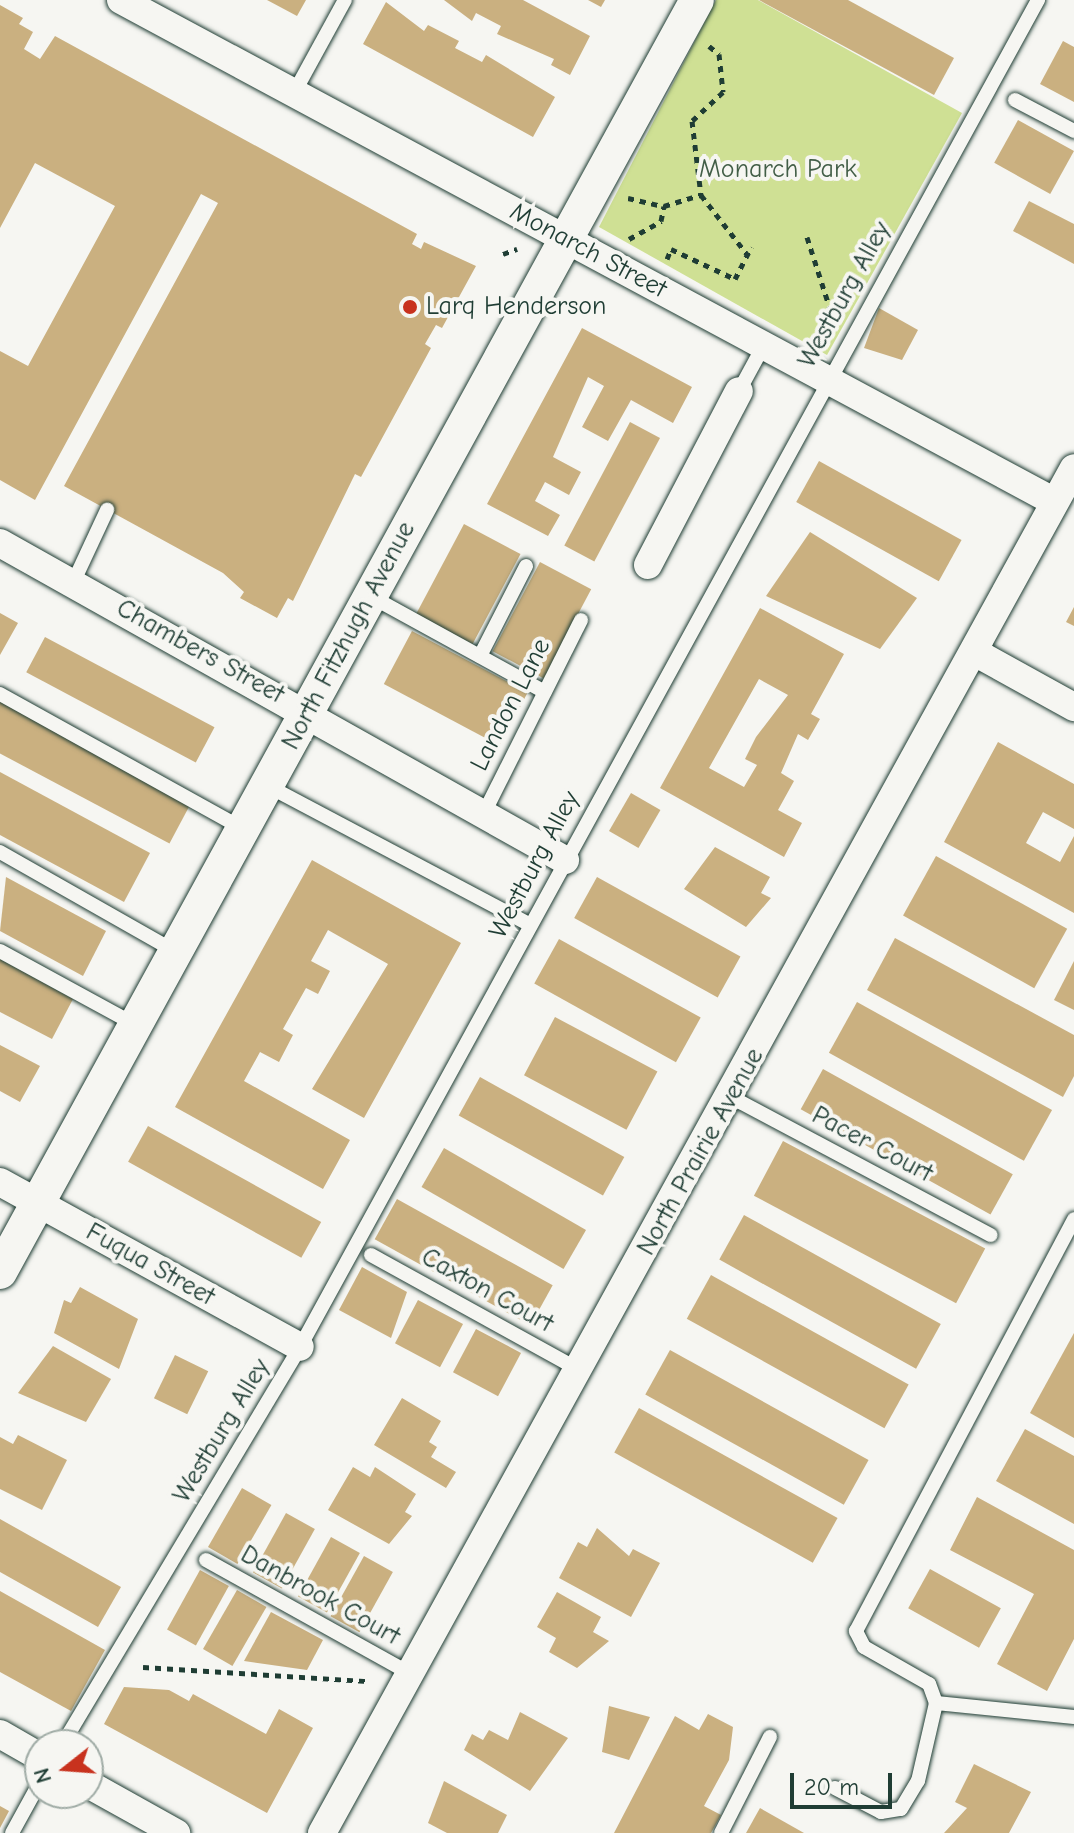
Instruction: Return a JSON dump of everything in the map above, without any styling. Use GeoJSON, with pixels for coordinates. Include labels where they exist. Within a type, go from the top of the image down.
{"type":"FeatureCollection","features":[{"type":"Feature","properties":{"kind":"street","name":"Monarch Street"},"geometry":{"type":"LineString","coordinates":[[121,0],[1055,502]]}},
{"type":"Feature","properties":{"kind":"street","name":"North Fitzhugh Avenue"},"geometry":{"type":"LineString","coordinates":[[0,1272],[372,597],[562,237],[697,0]]}},
{"type":"Feature","properties":{"kind":"street"},"geometry":{"type":"LineString","coordinates":[[648,565],[739,391]]}},
{"type":"Feature","properties":{"kind":"street","name":"North Prairie Avenue"},"geometry":{"type":"LineString","coordinates":[[322,1833],[978,654],[1074,468]]}},
{"type":"Feature","properties":{"kind":"street","name":"Chambers Street"},"geometry":{"type":"LineString","coordinates":[[3,551],[73,583],[309,711],[565,860]]}},
{"type":"Feature","properties":{"kind":"street"},"geometry":{"type":"LineString","coordinates":[[978,654],[1074,707]]}},
{"type":"Feature","properties":{"kind":"street","name":"Fuqua Street"},"geometry":{"type":"LineString","coordinates":[[0,1182],[300,1347]]}},
{"type":"Feature","properties":{"kind":"street"},"geometry":{"type":"LineString","coordinates":[[0,1734],[24,1748]]}},
{"type":"Feature","properties":{"kind":"street"},"geometry":{"type":"LineString","coordinates":[[104,1793],[176,1833]]}},
{"type":"Feature","properties":{"kind":"lane"},"geometry":{"type":"LineString","coordinates":[[294,93],[345,0]]}},
{"type":"Feature","properties":{"kind":"lane","name":"Westburg Alley"},"geometry":{"type":"LineString","coordinates":[[72,1729],[300,1347],[825,378],[1038,0]]}},
{"type":"Feature","properties":{"kind":"lane"},"geometry":{"type":"LineString","coordinates":[[1015,100],[1074,131]]}},
{"type":"Feature","properties":{"kind":"lane"},"geometry":{"type":"LineString","coordinates":[[739,391],[764,345]]}},
{"type":"Feature","properties":{"kind":"lane"},"geometry":{"type":"LineString","coordinates":[[73,583],[107,510]]}},
{"type":"Feature","properties":{"kind":"lane"},"geometry":{"type":"LineString","coordinates":[[480,656],[526,566]]}},
{"type":"Feature","properties":{"kind":"lane"},"geometry":{"type":"LineString","coordinates":[[372,597],[545,692]]}},
{"type":"Feature","properties":{"kind":"lane","name":"Landon Lane"},"geometry":{"type":"LineString","coordinates":[[484,813],[581,620]]}},
{"type":"Feature","properties":{"kind":"lane"},"geometry":{"type":"LineString","coordinates":[[0,694],[244,829]]}},
{"type":"Feature","properties":{"kind":"lane"},"geometry":{"type":"LineString","coordinates":[[268,786],[530,925]]}},
{"type":"Feature","properties":{"kind":"lane"},"geometry":{"type":"LineString","coordinates":[[0,852],[176,952]]}},
{"type":"Feature","properties":{"kind":"lane"},"geometry":{"type":"LineString","coordinates":[[0,951],[136,1025]]}},
{"type":"Feature","properties":{"kind":"lane","name":"Pacer Court"},"geometry":{"type":"LineString","coordinates":[[731,1097],[991,1235]]}},
{"type":"Feature","properties":{"kind":"lane"},"geometry":{"type":"LineString","coordinates":[[835,1788],[881,1812],[901,1809],[918,1781],[936,1703],[929,1684],[864,1647],[856,1631],[1074,1219]]}},
{"type":"Feature","properties":{"kind":"lane","name":"Caxton Court"},"geometry":{"type":"LineString","coordinates":[[371,1255],[579,1370]]}},
{"type":"Feature","properties":{"kind":"lane","name":"Danbrook Court"},"geometry":{"type":"LineString","coordinates":[[206,1560],[411,1674]]}},
{"type":"Feature","properties":{"kind":"lane"},"geometry":{"type":"LineString","coordinates":[[936,1703],[1074,1717]]}},
{"type":"Feature","properties":{"kind":"lane"},"geometry":{"type":"LineString","coordinates":[[721,1833],[770,1737]]}},
{"type":"Feature","properties":{"kind":"lane"},"geometry":{"type":"LineString","coordinates":[[12,1833],[25,1809]]}},
{"type":"Feature","properties":{"kind":"path"},"geometry":{"type":"LineString","coordinates":[[719,54],[722,98],[692,121],[701,195],[747,254]]}},
{"type":"Feature","properties":{"kind":"path"},"geometry":{"type":"LineString","coordinates":[[627,198],[664,206],[701,195]]}},
{"type":"Feature","properties":{"kind":"path"},"geometry":{"type":"LineString","coordinates":[[638,236],[661,221],[664,206]]}},
{"type":"Feature","properties":{"kind":"path"},"geometry":{"type":"LineString","coordinates":[[807,237],[834,322]]}},
{"type":"Feature","properties":{"kind":"path"},"geometry":{"type":"LineString","coordinates":[[667,260],[671,249],[735,279],[751,247]]}},
{"type":"Feature","properties":{"kind":"path"},"geometry":{"type":"LineString","coordinates":[[503,254],[518,249]]}},
{"type":"Feature","properties":{"kind":"path"},"geometry":{"type":"LineString","coordinates":[[143,1667],[368,1681]]}},
{"type":"Feature","properties":{"kind":"green space","name":"Monarch Park"},"geometry":{"type":"Polygon","coordinates":[[[716,0],[758,0],[962,113],[827,355],[599,227],[716,0]]]}},
{"type":"Feature","properties":{"kind":"building"},"geometry":{"type":"Polygon","coordinates":[[[267,0],[306,0],[297,16],[267,0]]]}},
{"type":"Feature","properties":{"kind":"building"},"geometry":{"type":"Polygon","coordinates":[[[444,0],[523,0],[590,36],[570,75],[551,65],[554,59],[497,34],[501,26],[476,13],[472,21],[444,0]]]}},
{"type":"Feature","properties":{"kind":"building"},"geometry":{"type":"Polygon","coordinates":[[[588,0],[605,0],[601,7],[588,0]]]}},
{"type":"Feature","properties":{"kind":"building"},"geometry":{"type":"Polygon","coordinates":[[[759,0],[848,0],[954,58],[934,95],[759,0]]]}},
{"type":"Feature","properties":{"kind":"building"},"geometry":{"type":"Polygon","coordinates":[[[386,2],[424,31],[428,25],[459,41],[455,48],[482,62],[486,55],[555,97],[533,137],[363,44],[386,2]]]}},
{"type":"Feature","properties":{"kind":"building","name":"Larq Henderson"},"geometry":{"type":"Polygon","coordinates":[[[0,5],[23,18],[19,24],[33,32],[24,49],[40,59],[55,36],[417,234],[412,244],[421,249],[424,242],[476,266],[442,328],[436,325],[425,344],[431,348],[361,477],[355,474],[293,601],[288,598],[277,618],[240,598],[244,592],[223,573],[64,486],[218,203],[201,194],[35,500],[0,480],[0,351],[28,366],[115,206],[35,163],[0,228],[0,5]]]}},
{"type":"Feature","properties":{"kind":"building"},"geometry":{"type":"Polygon","coordinates":[[[1063,41],[1074,47],[1074,102],[1040,84],[1063,41]]]}},
{"type":"Feature","properties":{"kind":"building"},"geometry":{"type":"Polygon","coordinates":[[[1018,120],[1074,151],[1050,194],[994,163],[1018,120]]]}},
{"type":"Feature","properties":{"kind":"building"},"geometry":{"type":"Polygon","coordinates":[[[1029,201],[1074,224],[1074,264],[1013,231],[1029,201]]]}},
{"type":"Feature","properties":{"kind":"building"},"geometry":{"type":"Polygon","coordinates":[[[879,308],[918,330],[902,360],[864,348],[879,308]]]}},
{"type":"Feature","properties":{"kind":"building"},"geometry":{"type":"Polygon","coordinates":[[[582,328],[692,387],[673,423],[631,400],[608,441],[582,427],[604,386],[588,377],[553,457],[581,472],[569,495],[545,482],[535,501],[560,515],[548,536],[487,504],[582,328]]]}},
{"type":"Feature","properties":{"kind":"building"},"geometry":{"type":"Polygon","coordinates":[[[630,422],[660,438],[594,562],[564,546],[630,422]]]}},
{"type":"Feature","properties":{"kind":"building"},"geometry":{"type":"Polygon","coordinates":[[[819,461],[962,540],[939,581],[796,502],[819,461]]]}},
{"type":"Feature","properties":{"kind":"building"},"geometry":{"type":"Polygon","coordinates":[[[464,524],[521,554],[473,644],[416,614],[464,524]]]}},
{"type":"Feature","properties":{"kind":"building"},"geometry":{"type":"Polygon","coordinates":[[[810,532],[917,598],[880,649],[766,596],[810,532]]]}},
{"type":"Feature","properties":{"kind":"building"},"geometry":{"type":"Polygon","coordinates":[[[540,562],[591,589],[544,678],[493,651],[540,562]]]}},
{"type":"Feature","properties":{"kind":"building"},"geometry":{"type":"Polygon","coordinates":[[[1074,607],[1074,626],[1066,622],[1074,607]]]}},
{"type":"Feature","properties":{"kind":"building"},"geometry":{"type":"Polygon","coordinates":[[[760,608],[844,654],[811,714],[820,719],[808,740],[798,734],[781,773],[794,781],[778,810],[802,823],[784,857],[660,788],[760,608]],[[759,679],[709,768],[744,787],[757,765],[745,759],[756,737],[788,695],[759,679]]]}},
{"type":"Feature","properties":{"kind":"building"},"geometry":{"type":"Polygon","coordinates":[[[0,613],[18,623],[0,655],[0,613]]]}},
{"type":"Feature","properties":{"kind":"building"},"geometry":{"type":"Polygon","coordinates":[[[412,631],[528,693],[499,745],[384,684],[412,631]]]}},
{"type":"Feature","properties":{"kind":"building"},"geometry":{"type":"Polygon","coordinates":[[[45,637],[215,727],[196,762],[26,672],[45,637]]]}},
{"type":"Feature","properties":{"kind":"building"},"geometry":{"type":"Polygon","coordinates":[[[0,698],[192,800],[169,844],[0,753],[0,698]]]}},
{"type":"Feature","properties":{"kind":"building"},"geometry":{"type":"Polygon","coordinates":[[[998,742],[1074,784],[1074,829],[1043,812],[1026,843],[1060,862],[1074,836],[1074,913],[944,842],[998,742]]]}},
{"type":"Feature","properties":{"kind":"building"},"geometry":{"type":"Polygon","coordinates":[[[0,772],[150,853],[124,902],[0,835],[0,772]]]}},
{"type":"Feature","properties":{"kind":"building"},"geometry":{"type":"Polygon","coordinates":[[[631,793],[660,810],[638,848],[609,831],[631,793]]]}},
{"type":"Feature","properties":{"kind":"building"},"geometry":{"type":"Polygon","coordinates":[[[715,847],[770,877],[761,893],[771,898],[746,927],[684,889],[715,847]]]}},
{"type":"Feature","properties":{"kind":"building"},"geometry":{"type":"Polygon","coordinates":[[[936,856],[1067,929],[1034,988],[903,915],[936,856]]]}},
{"type":"Feature","properties":{"kind":"building"},"geometry":{"type":"Polygon","coordinates":[[[312,860],[461,943],[364,1118],[312,1089],[388,964],[328,930],[311,961],[330,971],[318,994],[306,988],[283,1029],[293,1035],[279,1062],[260,1052],[244,1081],[350,1140],[323,1189],[175,1107],[312,860]]]}},
{"type":"Feature","properties":{"kind":"building"},"geometry":{"type":"Polygon","coordinates":[[[6,877],[106,931],[83,976],[0,931],[6,877]]]}},
{"type":"Feature","properties":{"kind":"building"},"geometry":{"type":"Polygon","coordinates":[[[597,877],[740,957],[718,998],[574,918],[597,877]]]}},
{"type":"Feature","properties":{"kind":"building"},"geometry":{"type":"Polygon","coordinates":[[[895,938],[1074,1035],[1074,1076],[1063,1097],[867,990],[895,938]]]}},
{"type":"Feature","properties":{"kind":"building"},"geometry":{"type":"Polygon","coordinates":[[[559,939],[701,1018],[676,1062],[534,984],[559,939]]]}},
{"type":"Feature","properties":{"kind":"building"},"geometry":{"type":"Polygon","coordinates":[[[0,959],[73,999],[52,1039],[0,1012],[0,959]]]}},
{"type":"Feature","properties":{"kind":"building"},"geometry":{"type":"Polygon","coordinates":[[[1074,961],[1074,1010],[1054,1000],[1074,961]]]}},
{"type":"Feature","properties":{"kind":"building"},"geometry":{"type":"Polygon","coordinates":[[[857,1002],[1052,1110],[1024,1161],[829,1053],[857,1002]]]}},
{"type":"Feature","properties":{"kind":"building"},"geometry":{"type":"Polygon","coordinates":[[[555,1017],[657,1071],[626,1130],[524,1075],[555,1017]]]}},
{"type":"Feature","properties":{"kind":"building"},"geometry":{"type":"Polygon","coordinates":[[[0,1045],[40,1066],[20,1102],[0,1091],[0,1045]]]}},
{"type":"Feature","properties":{"kind":"building"},"geometry":{"type":"Polygon","coordinates":[[[823,1069],[1013,1174],[990,1214],[801,1109],[823,1069]]]}},
{"type":"Feature","properties":{"kind":"building"},"geometry":{"type":"Polygon","coordinates":[[[480,1077],[624,1157],[603,1195],[459,1115],[480,1077]]]}},
{"type":"Feature","properties":{"kind":"building"},"geometry":{"type":"Polygon","coordinates":[[[148,1126],[321,1222],[301,1258],[128,1162],[148,1126]]]}},
{"type":"Feature","properties":{"kind":"building"},"geometry":{"type":"Polygon","coordinates":[[[783,1141],[985,1249],[956,1303],[754,1196],[783,1141]]]}},
{"type":"Feature","properties":{"kind":"building"},"geometry":{"type":"Polygon","coordinates":[[[444,1148],[586,1230],[564,1269],[422,1187],[444,1148]]]}},
{"type":"Feature","properties":{"kind":"building"},"geometry":{"type":"Polygon","coordinates":[[[397,1199],[553,1285],[530,1326],[375,1239],[397,1199]]]}},
{"type":"Feature","properties":{"kind":"building"},"geometry":{"type":"Polygon","coordinates":[[[744,1215],[941,1324],[916,1369],[719,1260],[744,1215]]]}},
{"type":"Feature","properties":{"kind":"building"},"geometry":{"type":"Polygon","coordinates":[[[362,1267],[407,1292],[391,1338],[339,1310],[362,1267]]]}},
{"type":"Feature","properties":{"kind":"building"},"geometry":{"type":"Polygon","coordinates":[[[711,1275],[909,1385],[884,1428],[687,1319],[711,1275]]]}},
{"type":"Feature","properties":{"kind":"building"},"geometry":{"type":"Polygon","coordinates":[[[80,1287],[138,1319],[119,1369],[54,1333],[64,1300],[71,1303],[80,1287]]]}},
{"type":"Feature","properties":{"kind":"building"},"geometry":{"type":"Polygon","coordinates":[[[418,1300],[463,1324],[440,1367],[395,1343],[418,1300]]]}},
{"type":"Feature","properties":{"kind":"building"},"geometry":{"type":"Polygon","coordinates":[[[476,1329],[521,1353],[498,1396],[453,1372],[476,1329]]]}},
{"type":"Feature","properties":{"kind":"building"},"geometry":{"type":"Polygon","coordinates":[[[1074,1333],[1074,1438],[1030,1413],[1074,1333]]]}},
{"type":"Feature","properties":{"kind":"building"},"geometry":{"type":"Polygon","coordinates":[[[53,1346],[111,1379],[86,1422],[18,1393],[53,1346]]]}},
{"type":"Feature","properties":{"kind":"building"},"geometry":{"type":"Polygon","coordinates":[[[670,1350],[869,1460],[844,1505],[645,1395],[670,1350]]]}},
{"type":"Feature","properties":{"kind":"building"},"geometry":{"type":"Polygon","coordinates":[[[175,1355],[208,1371],[187,1414],[154,1398],[175,1355]]]}},
{"type":"Feature","properties":{"kind":"building"},"geometry":{"type":"Polygon","coordinates":[[[402,1398],[441,1421],[429,1442],[437,1447],[431,1457],[456,1472],[446,1488],[374,1445],[402,1398]]]}},
{"type":"Feature","properties":{"kind":"building"},"geometry":{"type":"Polygon","coordinates":[[[639,1408],[838,1518],[813,1563],[614,1453],[639,1408]]]}},
{"type":"Feature","properties":{"kind":"building"},"geometry":{"type":"Polygon","coordinates":[[[1025,1429],[1074,1456],[1074,1524],[996,1481],[1025,1429]]]}},
{"type":"Feature","properties":{"kind":"building"},"geometry":{"type":"Polygon","coordinates":[[[18,1435],[67,1460],[42,1510],[0,1489],[0,1437],[13,1444],[18,1435]]]}},
{"type":"Feature","properties":{"kind":"building"},"geometry":{"type":"Polygon","coordinates":[[[353,1467],[370,1477],[375,1467],[416,1494],[405,1512],[412,1516],[389,1544],[328,1510],[353,1467]]]}},
{"type":"Feature","properties":{"kind":"building"},"geometry":{"type":"Polygon","coordinates":[[[242,1488],[271,1505],[237,1564],[208,1547],[242,1488]]]}},
{"type":"Feature","properties":{"kind":"building"},"geometry":{"type":"Polygon","coordinates":[[[977,1497],[1074,1550],[1074,1639],[1047,1691],[997,1664],[1034,1594],[950,1550],[977,1497]]]}},
{"type":"Feature","properties":{"kind":"building"},"geometry":{"type":"Polygon","coordinates":[[[286,1513],[315,1529],[282,1588],[253,1572],[286,1513]]]}},
{"type":"Feature","properties":{"kind":"building"},"geometry":{"type":"Polygon","coordinates":[[[0,1519],[121,1587],[98,1627],[0,1572],[0,1519]]]}},
{"type":"Feature","properties":{"kind":"building"},"geometry":{"type":"Polygon","coordinates":[[[597,1528],[629,1556],[633,1549],[660,1563],[631,1617],[559,1578],[578,1542],[587,1547],[597,1528]]]}},
{"type":"Feature","properties":{"kind":"building"},"geometry":{"type":"Polygon","coordinates":[[[331,1537],[360,1553],[327,1612],[298,1596],[331,1537]]]}},
{"type":"Feature","properties":{"kind":"building"},"geometry":{"type":"Polygon","coordinates":[[[364,1556],[393,1572],[359,1632],[331,1616],[364,1556]]]}},
{"type":"Feature","properties":{"kind":"building"},"geometry":{"type":"Polygon","coordinates":[[[930,1569],[1001,1608],[979,1648],[908,1608],[930,1569]]]}},
{"type":"Feature","properties":{"kind":"building"},"geometry":{"type":"Polygon","coordinates":[[[200,1570],[229,1586],[196,1645],[167,1629],[200,1570]]]}},
{"type":"Feature","properties":{"kind":"building"},"geometry":{"type":"Polygon","coordinates":[[[237,1590],[266,1607],[232,1666],[203,1649],[237,1590]]]}},
{"type":"Feature","properties":{"kind":"building"},"geometry":{"type":"Polygon","coordinates":[[[0,1591],[105,1650],[71,1711],[0,1672],[0,1591]]]}},
{"type":"Feature","properties":{"kind":"building"},"geometry":{"type":"Polygon","coordinates":[[[557,1592],[601,1617],[593,1632],[609,1641],[577,1668],[549,1652],[556,1638],[537,1627],[557,1592]]]}},
{"type":"Feature","properties":{"kind":"building"},"geometry":{"type":"Polygon","coordinates":[[[271,1612],[323,1640],[307,1670],[244,1661],[271,1612]]]}},
{"type":"Feature","properties":{"kind":"building"},"geometry":{"type":"Polygon","coordinates":[[[124,1687],[169,1690],[189,1701],[193,1694],[266,1734],[279,1709],[313,1728],[267,1813],[104,1724],[124,1687]]]}},
{"type":"Feature","properties":{"kind":"building"},"geometry":{"type":"Polygon","coordinates":[[[609,1706],[650,1717],[629,1760],[602,1752],[609,1706]]]}},
{"type":"Feature","properties":{"kind":"building"},"geometry":{"type":"Polygon","coordinates":[[[520,1712],[568,1738],[530,1791],[464,1750],[472,1734],[483,1740],[489,1730],[508,1740],[520,1712]]]}},
{"type":"Feature","properties":{"kind":"building"},"geometry":{"type":"Polygon","coordinates":[[[708,1714],[733,1727],[729,1760],[704,1806],[721,1815],[711,1833],[614,1833],[675,1716],[699,1730],[708,1714]]]}},
{"type":"Feature","properties":{"kind":"building"},"geometry":{"type":"Polygon","coordinates":[[[974,1764],[1031,1792],[1009,1833],[944,1833],[967,1808],[955,1802],[974,1764]]]}},
{"type":"Feature","properties":{"kind":"building"},"geometry":{"type":"Polygon","coordinates":[[[444,1781],[507,1815],[498,1833],[447,1833],[428,1823],[444,1781]]]}},
{"type":"Feature","properties":{"kind":"building"},"geometry":{"type":"Polygon","coordinates":[[[0,1806],[9,1811],[0,1828],[0,1806]]]}},
{"type":"Feature","properties":{"kind":"building"},"geometry":{"type":"Polygon","coordinates":[[[760,1808],[804,1833],[746,1833],[760,1808]]]}},
{"type":"Feature","properties":{"kind":"place","name":"Larq Henderson"},"geometry":{"type":"Point","coordinates":[410,307]}}]}
